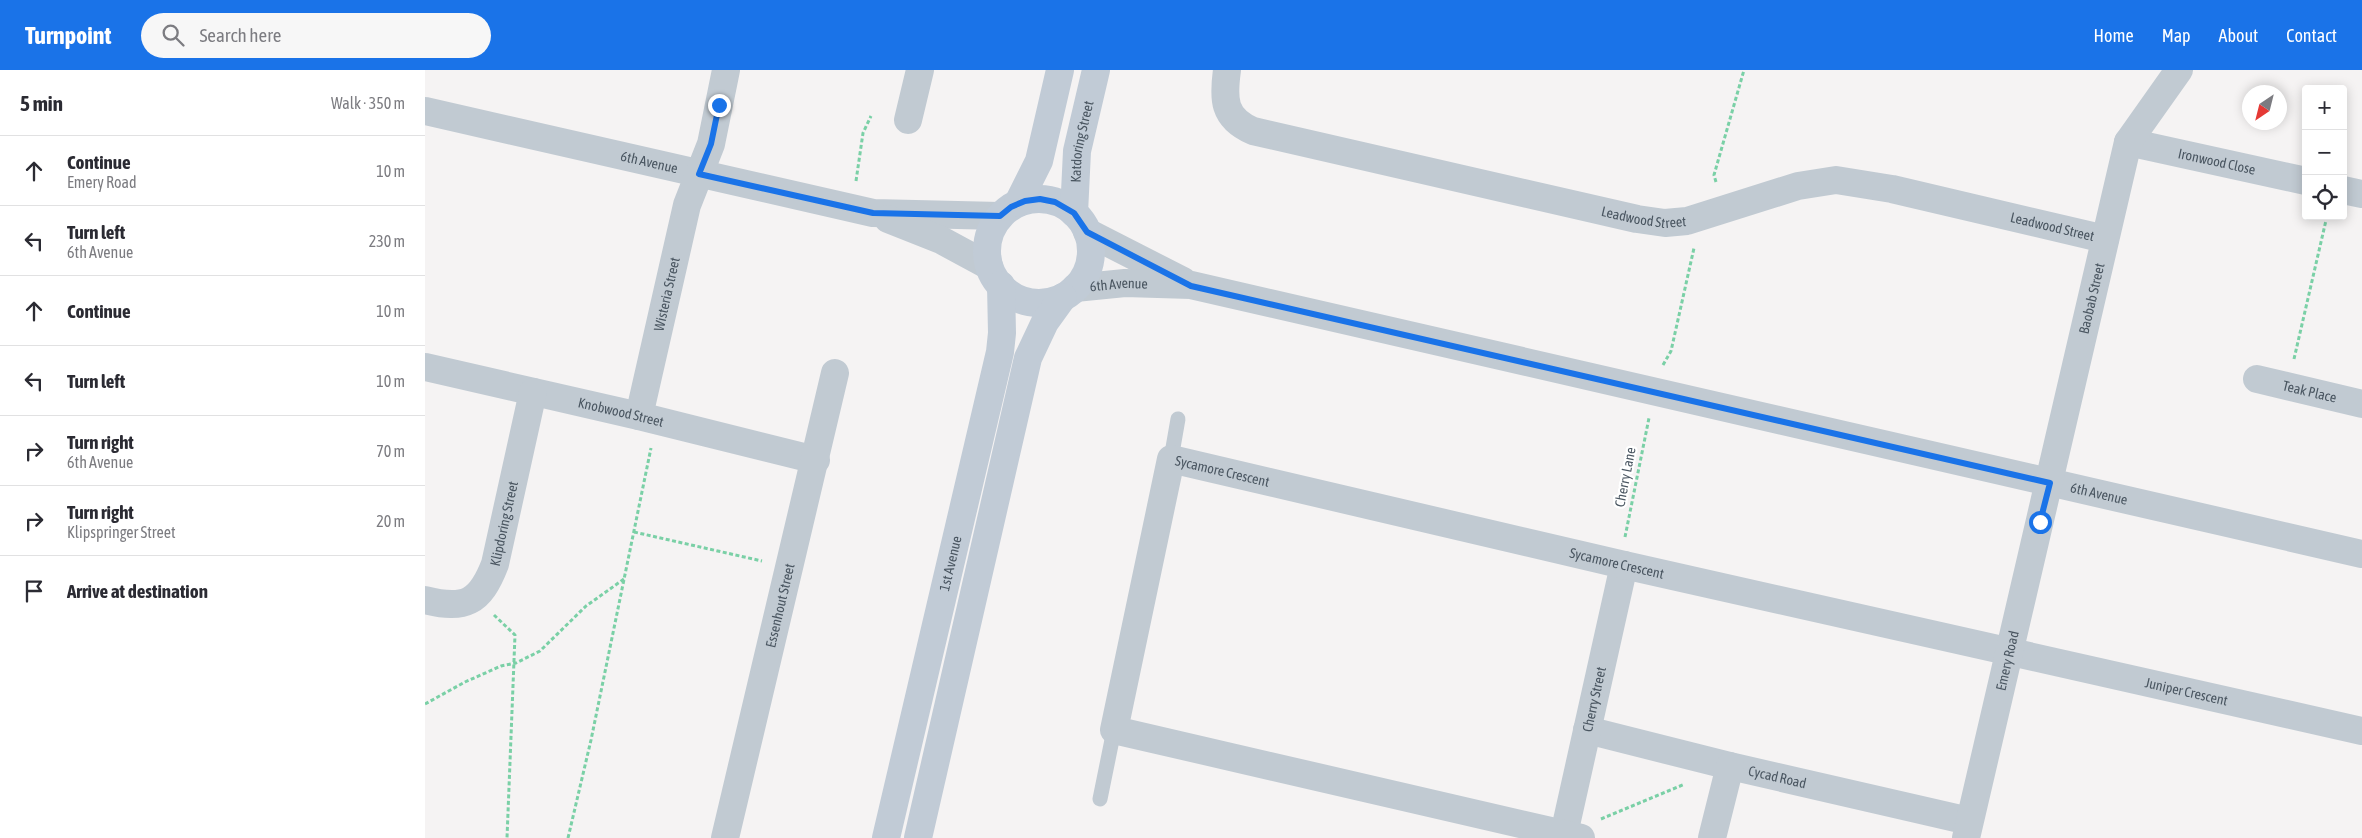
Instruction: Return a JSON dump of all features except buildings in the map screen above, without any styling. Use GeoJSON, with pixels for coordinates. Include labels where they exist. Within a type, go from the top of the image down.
{"type":"FeatureCollection","features":[{"type":"Feature","properties":{"kind":"street","name":"Wisteria Street"},"geometry":{"type":"LineString","coordinates":[[648,418],[687,205],[711,144],[726,70]]}},
{"type":"Feature","properties":{"kind":"street"},"geometry":{"type":"LineString","coordinates":[[908,120],[921,70]]}},
{"type":"Feature","properties":{"kind":"street"},"geometry":{"type":"LineString","coordinates":[[1060,70],[1039,160],[1009,210],[989,236],[987,251],[995,276],[1012,295],[1026,301],[1049,302],[1069,292]]}},
{"type":"Feature","properties":{"kind":"street","name":"Katdoring Street"},"geometry":{"type":"LineString","coordinates":[[1080,222],[1077,151],[1096,70]]}},
{"type":"Feature","properties":{"kind":"street","name":"Leadwood Street"},"geometry":{"type":"LineString","coordinates":[[1227,70],[1224,91],[1226,104],[1233,117],[1242,126],[1253,131],[1637,219],[1665,223],[1687,221],[1799,186],[1836,180],[1892,190],[2105,239]]}},
{"type":"Feature","properties":{"kind":"street","name":"Baobab Street"},"geometry":{"type":"LineString","coordinates":[[2050,483],[2129,142],[2179,70]]}},
{"type":"Feature","properties":{"kind":"street","name":"6th Avenue"},"geometry":{"type":"LineString","coordinates":[[425,111],[873,213],[941,240],[995,276]]}},
{"type":"Feature","properties":{"kind":"street","name":"Ironwood Close"},"geometry":{"type":"LineString","coordinates":[[2129,142],[2302,180]]}},
{"type":"Feature","properties":{"kind":"street"},"geometry":{"type":"LineString","coordinates":[[2347,191],[2362,194]]}},
{"type":"Feature","properties":{"kind":"street"},"geometry":{"type":"LineString","coordinates":[[918,838],[1028,358],[1045,322],[1084,276],[1089,262],[1090,247],[1080,222],[1062,204],[1048,200],[1033,199],[1009,210]]}},
{"type":"Feature","properties":{"kind":"street","name":"6th Avenue"},"geometry":{"type":"LineString","coordinates":[[873,213],[1009,210]]}},
{"type":"Feature","properties":{"kind":"street","name":"6th Avenue"},"geometry":{"type":"LineString","coordinates":[[1080,222],[1191,286]]}},
{"type":"Feature","properties":{"kind":"street","name":"1st Avenue"},"geometry":{"type":"LineString","coordinates":[[886,838],[1000,352],[1002,333],[995,276]]}},
{"type":"Feature","properties":{"kind":"street","name":"6th Avenue"},"geometry":{"type":"LineString","coordinates":[[1069,292],[1125,283],[1191,286],[2362,554]]}},
{"type":"Feature","properties":{"kind":"street","name":"Knobwood Street"},"geometry":{"type":"LineString","coordinates":[[425,367],[648,418],[816,460]]}},
{"type":"Feature","properties":{"kind":"street","name":"Essenhout Street"},"geometry":{"type":"LineString","coordinates":[[725,838],[816,460],[835,373]]}},
{"type":"Feature","properties":{"kind":"street","name":"Teak Place"},"geometry":{"type":"LineString","coordinates":[[2257,379],[2362,404]]}},
{"type":"Feature","properties":{"kind":"street","name":"Klipdoring Street"},"geometry":{"type":"LineString","coordinates":[[425,600],[443,605],[463,604],[475,598],[488,582],[495,564],[533,392]]}},
{"type":"Feature","properties":{"kind":"street","name":"Sycamore Crescent"},"geometry":{"type":"LineString","coordinates":[[1114,730],[1171,459],[1624,552],[2010,652]]}},
{"type":"Feature","properties":{"kind":"street","name":"Emery Road"},"geometry":{"type":"LineString","coordinates":[[1967,829],[2050,483]]}},
{"type":"Feature","properties":{"kind":"street","name":"Cherry Street"},"geometry":{"type":"LineString","coordinates":[[1572,836],[1587,730],[1624,552]]}},
{"type":"Feature","properties":{"kind":"street","name":"Juniper Crescent"},"geometry":{"type":"LineString","coordinates":[[2010,652],[2362,731]]}},
{"type":"Feature","properties":{"kind":"street"},"geometry":{"type":"LineString","coordinates":[[1114,730],[1572,836]]}},
{"type":"Feature","properties":{"kind":"street","name":"Cycad Road"},"geometry":{"type":"LineString","coordinates":[[1587,730],[1967,829]]}},
{"type":"Feature","properties":{"kind":"street"},"geometry":{"type":"LineString","coordinates":[[1712,838],[1730,766]]}},
{"type":"Feature","properties":{"kind":"lane"},"geometry":{"type":"LineString","coordinates":[[1171,459],[1178,419]]}},
{"type":"Feature","properties":{"kind":"lane"},"geometry":{"type":"LineString","coordinates":[[1100,799],[1114,730]]}},
{"type":"Feature","properties":{"kind":"path"},"geometry":{"type":"LineString","coordinates":[[1723,211],[1714,175],[1744,70]]}},
{"type":"Feature","properties":{"kind":"path"},"geometry":{"type":"LineString","coordinates":[[856,184],[863,133],[871,116]]}},
{"type":"Feature","properties":{"kind":"path"},"geometry":{"type":"LineString","coordinates":[[2288,386],[2326,220]]}},
{"type":"Feature","properties":{"kind":"path"},"geometry":{"type":"LineString","coordinates":[[1659,372],[1671,351],[1695,243]]}},
{"type":"Feature","properties":{"kind":"path","name":"Cherry Lane"},"geometry":{"type":"LineString","coordinates":[[1624,552],[1649,416]]}},
{"type":"Feature","properties":{"kind":"path"},"geometry":{"type":"LineString","coordinates":[[568,838],[634,532],[648,418]]}},
{"type":"Feature","properties":{"kind":"path"},"geometry":{"type":"LineString","coordinates":[[634,532],[789,568]]}},
{"type":"Feature","properties":{"kind":"path"},"geometry":{"type":"LineString","coordinates":[[425,704],[465,682],[501,666],[516,663],[540,650],[587,606],[625,579]]}},
{"type":"Feature","properties":{"kind":"path"},"geometry":{"type":"LineString","coordinates":[[507,838],[516,663],[515,635]]}},
{"type":"Feature","properties":{"kind":"path"},"geometry":{"type":"LineString","coordinates":[[1572,836],[1730,766]]}},
{"type":"Feature","properties":{"kind":"route"},"geometry":{"type":"LineString","coordinates":[[719,105],[711,144],[699,174],[873,213],[1000,216],[1011,207],[1025,201],[1033,199],[1048,200],[1068,208],[1084,225],[1087,232],[1191,286],[2050,483],[2040,522]]}}]}
